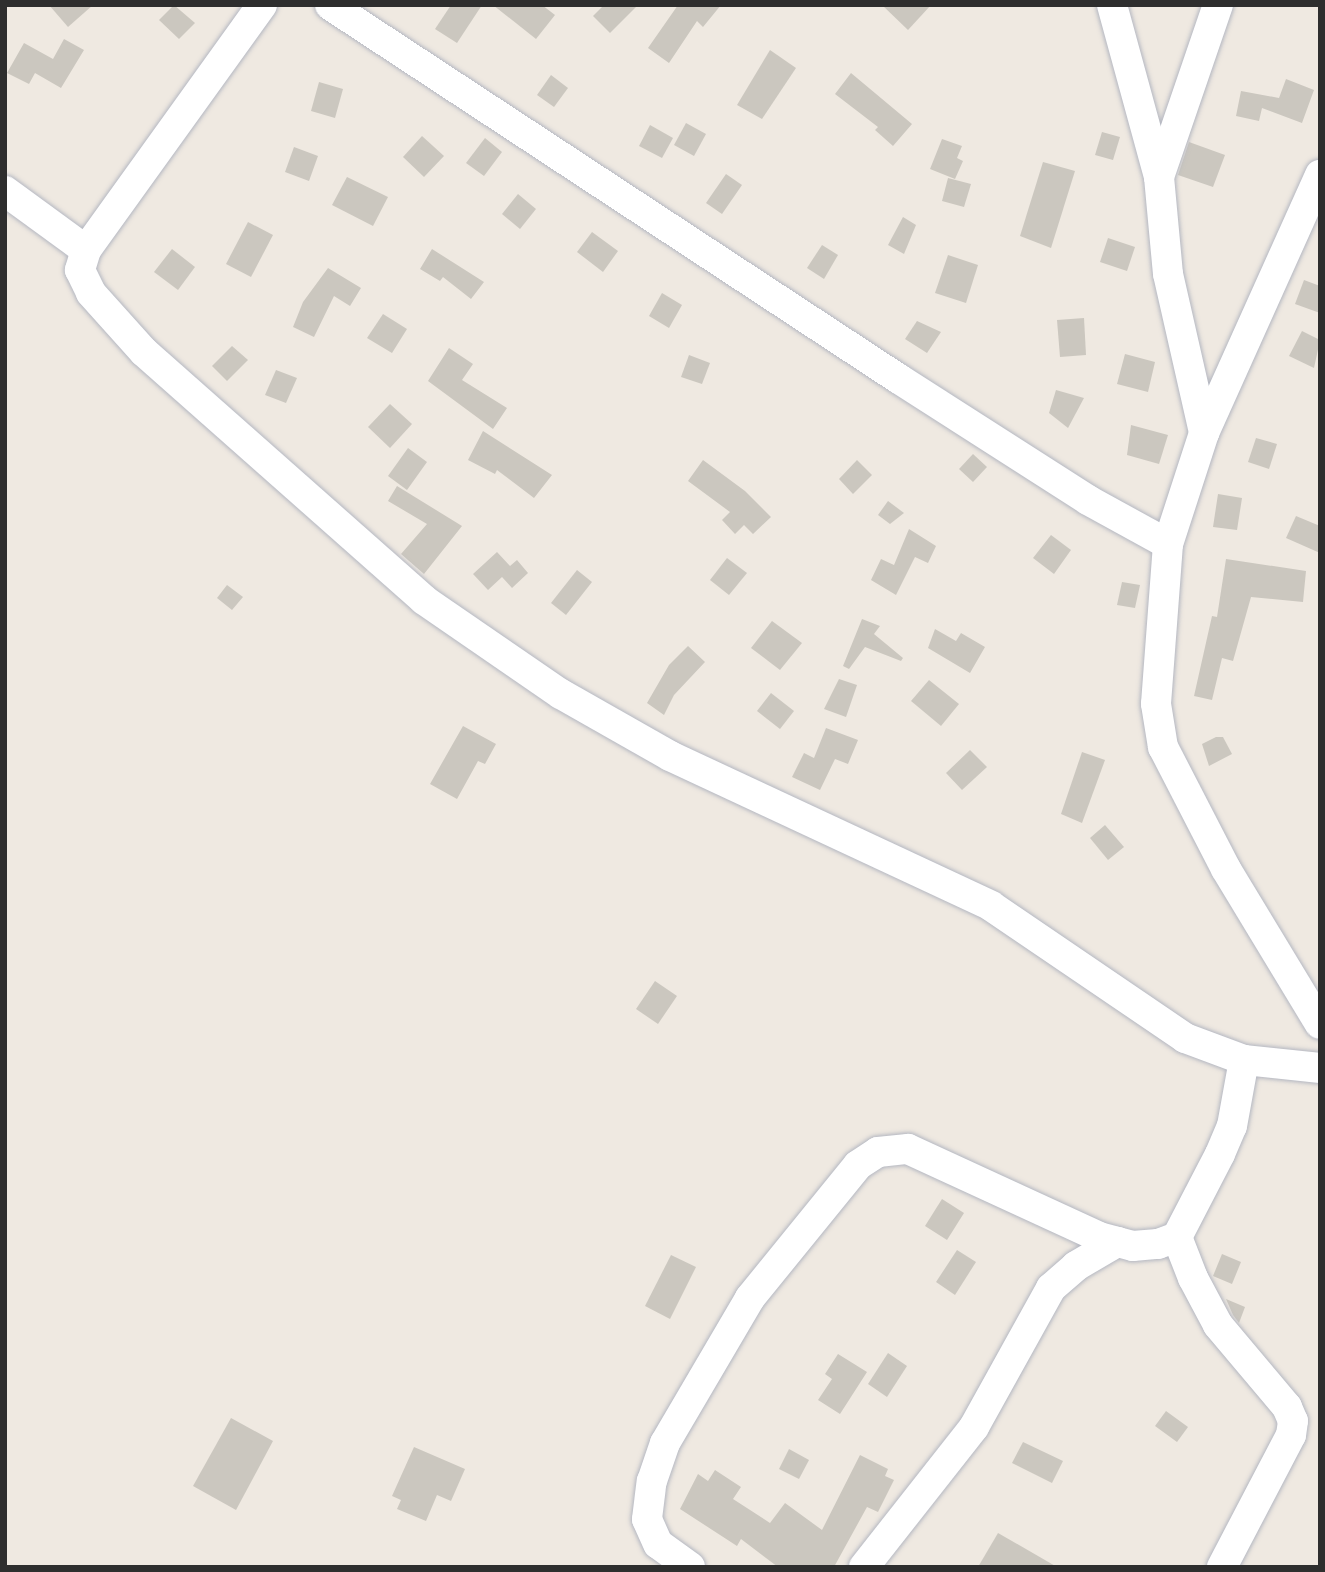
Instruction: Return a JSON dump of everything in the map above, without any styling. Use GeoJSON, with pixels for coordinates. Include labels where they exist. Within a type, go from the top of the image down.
{"type":"FeatureCollection","features":[{"type":"Feature","properties":{"kind":"street"},"geometry":{"type":"LineString","coordinates":[[262,5],[86,250],[80,270],[91,293],[144,352],[424,600],[489,648],[670,755],[991,906],[1185,1038],[1244,1060],[1320,1068]]}},
{"type":"Feature","properties":{"kind":"street"},"geometry":{"type":"LineString","coordinates":[[330,5],[899,379],[1088,500],[1168,544]]}},
{"type":"Feature","properties":{"kind":"street"},"geometry":{"type":"LineString","coordinates":[[1112,5],[1159,177],[1168,274],[1204,433]]}},
{"type":"Feature","properties":{"kind":"street"},"geometry":{"type":"LineString","coordinates":[[1159,177],[1218,5]]}},
{"type":"Feature","properties":{"kind":"street"},"geometry":{"type":"LineString","coordinates":[[1320,175],[1204,433],[1168,544],[1156,704],[1163,747],[1226,869],[1320,1024]]}},
{"type":"Feature","properties":{"kind":"street"},"geometry":{"type":"LineString","coordinates":[[5,191],[86,250]]}},
{"type":"Feature","properties":{"kind":"street"},"geometry":{"type":"LineString","coordinates":[[690,1567],[658,1544],[647,1519],[652,1481],[665,1443],[750,1298],[858,1165],[878,1152],[908,1149],[1026,1206],[1117,1242],[1146,1246],[1177,1237],[1228,1137],[1244,1060]]}},
{"type":"Feature","properties":{"kind":"street"},"geometry":{"type":"LineString","coordinates":[[1177,1237],[1192,1278],[1218,1325],[1287,1407],[1293,1421],[1291,1435],[1222,1567]]}},
{"type":"Feature","properties":{"kind":"street"},"geometry":{"type":"LineString","coordinates":[[864,1567],[974,1427],[1051,1288],[1069,1270],[1117,1242]]}},
{"type":"Feature","properties":{"kind":"building"},"geometry":{"type":"Polygon","coordinates":[[[49,5],[93,5],[68,27],[49,5]]]}},
{"type":"Feature","properties":{"kind":"building"},"geometry":{"type":"Polygon","coordinates":[[[174,5],[195,23],[179,39],[159,20],[174,5]]]}},
{"type":"Feature","properties":{"kind":"building"},"geometry":{"type":"Polygon","coordinates":[[[451,5],[482,5],[457,43],[435,29],[451,5]]]}},
{"type":"Feature","properties":{"kind":"building"},"geometry":{"type":"Polygon","coordinates":[[[493,5],[542,5],[555,15],[536,39],[493,5]]]}},
{"type":"Feature","properties":{"kind":"building"},"geometry":{"type":"Polygon","coordinates":[[[604,5],[638,5],[610,33],[593,16],[604,5]]]}},
{"type":"Feature","properties":{"kind":"building"},"geometry":{"type":"Polygon","coordinates":[[[678,5],[721,5],[703,27],[697,21],[669,63],[648,48],[678,5]]]}},
{"type":"Feature","properties":{"kind":"building"},"geometry":{"type":"Polygon","coordinates":[[[882,5],[931,5],[908,30],[882,5]]]}},
{"type":"Feature","properties":{"kind":"building"},"geometry":{"type":"Polygon","coordinates":[[[64,39],[84,50],[61,88],[35,73],[29,84],[7,73],[24,43],[53,59],[64,39]]]}},
{"type":"Feature","properties":{"kind":"building"},"geometry":{"type":"Polygon","coordinates":[[[770,50],[796,68],[762,119],[737,105],[770,50]]]}},
{"type":"Feature","properties":{"kind":"building"},"geometry":{"type":"Polygon","coordinates":[[[851,73],[912,124],[893,146],[875,130],[878,127],[835,94],[851,73]]]}},
{"type":"Feature","properties":{"kind":"building"},"geometry":{"type":"Polygon","coordinates":[[[551,75],[568,88],[554,107],[537,95],[551,75]]]}},
{"type":"Feature","properties":{"kind":"building"},"geometry":{"type":"Polygon","coordinates":[[[1286,79],[1314,90],[1302,123],[1262,108],[1259,121],[1236,116],[1241,91],[1279,98],[1286,79]]]}},
{"type":"Feature","properties":{"kind":"building"},"geometry":{"type":"Polygon","coordinates":[[[319,82],[343,89],[335,118],[311,111],[319,82]]]}},
{"type":"Feature","properties":{"kind":"building"},"geometry":{"type":"Polygon","coordinates":[[[686,123],[706,134],[694,156],[674,145],[686,123]]]}},
{"type":"Feature","properties":{"kind":"building"},"geometry":{"type":"Polygon","coordinates":[[[650,125],[673,138],[662,158],[639,146],[650,125]]]}},
{"type":"Feature","properties":{"kind":"building"},"geometry":{"type":"Polygon","coordinates":[[[1102,132],[1120,137],[1113,160],[1095,155],[1102,132]]]}},
{"type":"Feature","properties":{"kind":"building"},"geometry":{"type":"Polygon","coordinates":[[[422,136],[444,156],[424,177],[403,157],[422,136]]]}},
{"type":"Feature","properties":{"kind":"building"},"geometry":{"type":"Polygon","coordinates":[[[485,138],[502,152],[484,176],[466,163],[485,138]]]}},
{"type":"Feature","properties":{"kind":"building"},"geometry":{"type":"Polygon","coordinates":[[[942,139],[962,146],[957,158],[963,161],[955,179],[930,169],[942,139]]]}},
{"type":"Feature","properties":{"kind":"building"},"geometry":{"type":"Polygon","coordinates":[[[1189,142],[1225,155],[1213,187],[1178,175],[1189,142]]]}},
{"type":"Feature","properties":{"kind":"building"},"geometry":{"type":"Polygon","coordinates":[[[294,147],[318,156],[309,181],[285,172],[294,147]]]}},
{"type":"Feature","properties":{"kind":"building"},"geometry":{"type":"Polygon","coordinates":[[[1043,162],[1075,171],[1051,248],[1020,236],[1043,162]]]}},
{"type":"Feature","properties":{"kind":"building"},"geometry":{"type":"Polygon","coordinates":[[[726,174],[742,185],[722,214],[706,203],[726,174]]]}},
{"type":"Feature","properties":{"kind":"building"},"geometry":{"type":"Polygon","coordinates":[[[347,177],[388,197],[373,226],[332,205],[347,177]]]}},
{"type":"Feature","properties":{"kind":"building"},"geometry":{"type":"Polygon","coordinates":[[[948,178],[971,184],[964,207],[942,201],[948,178]]]}},
{"type":"Feature","properties":{"kind":"building"},"geometry":{"type":"Polygon","coordinates":[[[518,194],[536,209],[520,229],[502,214],[518,194]]]}},
{"type":"Feature","properties":{"kind":"building"},"geometry":{"type":"Polygon","coordinates":[[[903,217],[916,225],[904,254],[888,245],[903,217]]]}},
{"type":"Feature","properties":{"kind":"building"},"geometry":{"type":"Polygon","coordinates":[[[248,222],[273,235],[251,277],[226,264],[248,222]]]}},
{"type":"Feature","properties":{"kind":"building"},"geometry":{"type":"Polygon","coordinates":[[[592,232],[618,251],[603,272],[577,252],[592,232]]]}},
{"type":"Feature","properties":{"kind":"building"},"geometry":{"type":"Polygon","coordinates":[[[1108,238],[1135,247],[1127,271],[1100,262],[1108,238]]]}},
{"type":"Feature","properties":{"kind":"building"},"geometry":{"type":"Polygon","coordinates":[[[822,245],[838,255],[824,279],[807,268],[822,245]]]}},
{"type":"Feature","properties":{"kind":"building"},"geometry":{"type":"Polygon","coordinates":[[[172,249],[195,267],[178,290],[154,272],[172,249]]]}},
{"type":"Feature","properties":{"kind":"building"},"geometry":{"type":"Polygon","coordinates":[[[432,249],[484,282],[471,299],[443,277],[440,281],[420,269],[432,249]]]}},
{"type":"Feature","properties":{"kind":"building"},"geometry":{"type":"Polygon","coordinates":[[[948,255],[978,265],[966,303],[935,293],[948,255]]]}},
{"type":"Feature","properties":{"kind":"building"},"geometry":{"type":"Polygon","coordinates":[[[328,268],[361,288],[350,306],[334,296],[314,337],[293,327],[303,302],[328,268]]]}},
{"type":"Feature","properties":{"kind":"building"},"geometry":{"type":"Polygon","coordinates":[[[1304,280],[1320,286],[1320,313],[1295,304],[1304,280]]]}},
{"type":"Feature","properties":{"kind":"building"},"geometry":{"type":"Polygon","coordinates":[[[662,293],[682,305],[669,328],[649,316],[662,293]]]}},
{"type":"Feature","properties":{"kind":"building"},"geometry":{"type":"Polygon","coordinates":[[[383,314],[407,329],[392,353],[367,338],[383,314]]]}},
{"type":"Feature","properties":{"kind":"building"},"geometry":{"type":"Polygon","coordinates":[[[1084,318],[1086,355],[1060,357],[1057,320],[1084,318]]]}},
{"type":"Feature","properties":{"kind":"building"},"geometry":{"type":"Polygon","coordinates":[[[917,321],[941,332],[927,353],[905,339],[917,321]]]}},
{"type":"Feature","properties":{"kind":"building"},"geometry":{"type":"Polygon","coordinates":[[[1302,331],[1320,340],[1314,368],[1289,356],[1302,331]]]}},
{"type":"Feature","properties":{"kind":"building"},"geometry":{"type":"Polygon","coordinates":[[[232,346],[248,360],[227,381],[212,366],[232,346]]]}},
{"type":"Feature","properties":{"kind":"building"},"geometry":{"type":"Polygon","coordinates":[[[449,348],[473,364],[462,380],[507,408],[493,429],[428,381],[449,348]]]}},
{"type":"Feature","properties":{"kind":"building"},"geometry":{"type":"Polygon","coordinates":[[[1125,354],[1155,362],[1148,392],[1117,384],[1125,354]]]}},
{"type":"Feature","properties":{"kind":"building"},"geometry":{"type":"Polygon","coordinates":[[[689,355],[710,363],[702,384],[681,377],[689,355]]]}},
{"type":"Feature","properties":{"kind":"building"},"geometry":{"type":"Polygon","coordinates":[[[276,370],[297,378],[286,403],[265,395],[276,370]]]}},
{"type":"Feature","properties":{"kind":"building"},"geometry":{"type":"Polygon","coordinates":[[[1056,390],[1084,398],[1068,428],[1049,413],[1056,390]]]}},
{"type":"Feature","properties":{"kind":"building"},"geometry":{"type":"Polygon","coordinates":[[[390,404],[412,424],[390,448],[368,427],[390,404]]]}},
{"type":"Feature","properties":{"kind":"building"},"geometry":{"type":"Polygon","coordinates":[[[1131,425],[1168,435],[1159,464],[1127,455],[1131,425]]]}},
{"type":"Feature","properties":{"kind":"building"},"geometry":{"type":"Polygon","coordinates":[[[483,431],[552,475],[534,498],[497,470],[495,474],[468,460],[483,431]]]}},
{"type":"Feature","properties":{"kind":"building"},"geometry":{"type":"Polygon","coordinates":[[[1256,438],[1277,444],[1269,469],[1248,462],[1256,438]]]}},
{"type":"Feature","properties":{"kind":"building"},"geometry":{"type":"Polygon","coordinates":[[[408,448],[427,462],[407,490],[388,476],[408,448]]]}},
{"type":"Feature","properties":{"kind":"building"},"geometry":{"type":"Polygon","coordinates":[[[973,454],[987,467],[973,482],[959,469],[973,454]]]}},
{"type":"Feature","properties":{"kind":"building"},"geometry":{"type":"Polygon","coordinates":[[[703,460],[745,491],[771,517],[753,534],[744,525],[735,534],[722,520],[730,512],[688,481],[703,460]]]}},
{"type":"Feature","properties":{"kind":"building"},"geometry":{"type":"Polygon","coordinates":[[[857,460],[872,475],[853,494],[839,479],[857,460]]]}},
{"type":"Feature","properties":{"kind":"building"},"geometry":{"type":"Polygon","coordinates":[[[397,486],[462,526],[424,574],[401,554],[427,524],[388,501],[397,486]]]}},
{"type":"Feature","properties":{"kind":"building"},"geometry":{"type":"Polygon","coordinates":[[[1218,494],[1242,498],[1237,530],[1213,527],[1218,494]]]}},
{"type":"Feature","properties":{"kind":"building"},"geometry":{"type":"Polygon","coordinates":[[[888,501],[904,513],[890,524],[878,515],[888,501]]]}},
{"type":"Feature","properties":{"kind":"building"},"geometry":{"type":"Polygon","coordinates":[[[1296,516],[1320,526],[1320,553],[1286,538],[1296,516]]]}},
{"type":"Feature","properties":{"kind":"building"},"geometry":{"type":"Polygon","coordinates":[[[909,529],[936,546],[928,563],[915,557],[896,595],[871,580],[881,559],[894,565],[909,529]]]}},
{"type":"Feature","properties":{"kind":"building"},"geometry":{"type":"Polygon","coordinates":[[[1051,535],[1071,550],[1054,574],[1033,558],[1051,535]]]}},
{"type":"Feature","properties":{"kind":"building"},"geometry":{"type":"Polygon","coordinates":[[[497,552],[510,566],[517,560],[528,573],[512,588],[502,577],[488,590],[473,574],[497,552]]]}},
{"type":"Feature","properties":{"kind":"building"},"geometry":{"type":"Polygon","coordinates":[[[727,558],[747,573],[729,595],[710,580],[727,558]]]}},
{"type":"Feature","properties":{"kind":"building"},"geometry":{"type":"Polygon","coordinates":[[[1226,559],[1306,571],[1303,602],[1251,597],[1233,661],[1222,658],[1212,700],[1194,696],[1212,616],[1217,617],[1226,559]]]}},
{"type":"Feature","properties":{"kind":"building"},"geometry":{"type":"Polygon","coordinates":[[[577,570],[592,582],[566,615],[551,603],[577,570]]]}},
{"type":"Feature","properties":{"kind":"building"},"geometry":{"type":"Polygon","coordinates":[[[1122,582],[1140,585],[1135,608],[1117,605],[1122,582]]]}},
{"type":"Feature","properties":{"kind":"building"},"geometry":{"type":"Polygon","coordinates":[[[227,585],[243,597],[232,610],[217,598],[227,585]]]}},
{"type":"Feature","properties":{"kind":"building"},"geometry":{"type":"Polygon","coordinates":[[[862,619],[880,626],[874,634],[903,658],[901,661],[865,647],[849,669],[843,666],[862,619]]]}},
{"type":"Feature","properties":{"kind":"building"},"geometry":{"type":"Polygon","coordinates":[[[772,621],[802,643],[780,670],[751,648],[772,621]]]}},
{"type":"Feature","properties":{"kind":"building"},"geometry":{"type":"Polygon","coordinates":[[[935,629],[956,641],[961,633],[985,647],[970,673],[928,648],[935,629]]]}},
{"type":"Feature","properties":{"kind":"building"},"geometry":{"type":"Polygon","coordinates":[[[688,646],[705,662],[674,695],[664,715],[647,703],[669,665],[688,646]]]}},
{"type":"Feature","properties":{"kind":"building"},"geometry":{"type":"Polygon","coordinates":[[[839,679],[857,685],[846,717],[824,709],[839,679]]]}},
{"type":"Feature","properties":{"kind":"building"},"geometry":{"type":"Polygon","coordinates":[[[929,680],[959,704],[941,726],[911,701],[929,680]]]}},
{"type":"Feature","properties":{"kind":"building"},"geometry":{"type":"Polygon","coordinates":[[[771,693],[794,711],[780,729],[757,711],[771,693]]]}},
{"type":"Feature","properties":{"kind":"building"},"geometry":{"type":"Polygon","coordinates":[[[463,726],[496,744],[485,764],[478,761],[457,799],[430,784],[463,726]]]}},
{"type":"Feature","properties":{"kind":"building"},"geometry":{"type":"Polygon","coordinates":[[[826,728],[858,740],[848,764],[835,759],[820,790],[792,777],[804,753],[814,758],[826,728]]]}},
{"type":"Feature","properties":{"kind":"building"},"geometry":{"type":"Polygon","coordinates":[[[1216,737],[1223,737],[1232,754],[1209,766],[1202,744],[1216,737]]]}},
{"type":"Feature","properties":{"kind":"building"},"geometry":{"type":"Polygon","coordinates":[[[970,750],[987,767],[962,790],[946,773],[970,750]]]}},
{"type":"Feature","properties":{"kind":"building"},"geometry":{"type":"Polygon","coordinates":[[[1082,752],[1105,760],[1082,823],[1061,814],[1082,752]]]}},
{"type":"Feature","properties":{"kind":"building"},"geometry":{"type":"Polygon","coordinates":[[[1105,825],[1124,847],[1108,860],[1090,838],[1105,825]]]}},
{"type":"Feature","properties":{"kind":"building"},"geometry":{"type":"Polygon","coordinates":[[[655,981],[677,996],[658,1024],[636,1009],[655,981]]]}},
{"type":"Feature","properties":{"kind":"building"},"geometry":{"type":"Polygon","coordinates":[[[942,1199],[964,1213],[947,1240],[925,1226],[942,1199]]]}},
{"type":"Feature","properties":{"kind":"building"},"geometry":{"type":"Polygon","coordinates":[[[957,1250],[976,1262],[955,1295],[936,1282],[957,1250]]]}},
{"type":"Feature","properties":{"kind":"building"},"geometry":{"type":"Polygon","coordinates":[[[1222,1254],[1241,1262],[1232,1284],[1213,1276],[1222,1254]]]}},
{"type":"Feature","properties":{"kind":"building"},"geometry":{"type":"Polygon","coordinates":[[[671,1255],[696,1267],[670,1319],[645,1306],[671,1255]]]}},
{"type":"Feature","properties":{"kind":"building"},"geometry":{"type":"Polygon","coordinates":[[[1226,1299],[1245,1307],[1239,1323],[1233,1315],[1226,1299]]]}},
{"type":"Feature","properties":{"kind":"building"},"geometry":{"type":"Polygon","coordinates":[[[888,1353],[907,1366],[887,1397],[868,1384],[888,1353]]]}},
{"type":"Feature","properties":{"kind":"building"},"geometry":{"type":"Polygon","coordinates":[[[838,1354],[867,1372],[840,1414],[818,1400],[832,1379],[825,1374],[838,1354]]]}},
{"type":"Feature","properties":{"kind":"building"},"geometry":{"type":"Polygon","coordinates":[[[1166,1411],[1188,1427],[1177,1442],[1155,1426],[1166,1411]]]}},
{"type":"Feature","properties":{"kind":"building"},"geometry":{"type":"Polygon","coordinates":[[[231,1418],[273,1441],[236,1510],[193,1486],[231,1418]]]}},
{"type":"Feature","properties":{"kind":"building"},"geometry":{"type":"Polygon","coordinates":[[[1023,1442],[1063,1461],[1052,1483],[1012,1463],[1023,1442]]]}},
{"type":"Feature","properties":{"kind":"building"},"geometry":{"type":"Polygon","coordinates":[[[414,1447],[465,1469],[451,1501],[437,1495],[426,1521],[397,1509],[401,1500],[392,1496],[414,1447]]]}},
{"type":"Feature","properties":{"kind":"building"},"geometry":{"type":"Polygon","coordinates":[[[789,1449],[809,1460],[799,1479],[779,1469],[789,1449]]]}},
{"type":"Feature","properties":{"kind":"building"},"geometry":{"type":"Polygon","coordinates":[[[860,1455],[888,1469],[885,1476],[894,1480],[878,1512],[867,1507],[834,1567],[778,1567],[741,1539],[737,1546],[680,1509],[698,1474],[708,1481],[715,1470],[741,1487],[733,1499],[770,1523],[785,1503],[822,1530],[860,1455]]]}},
{"type":"Feature","properties":{"kind":"building"},"geometry":{"type":"Polygon","coordinates":[[[998,1533],[1057,1567],[978,1567],[998,1533]]]}}]}
